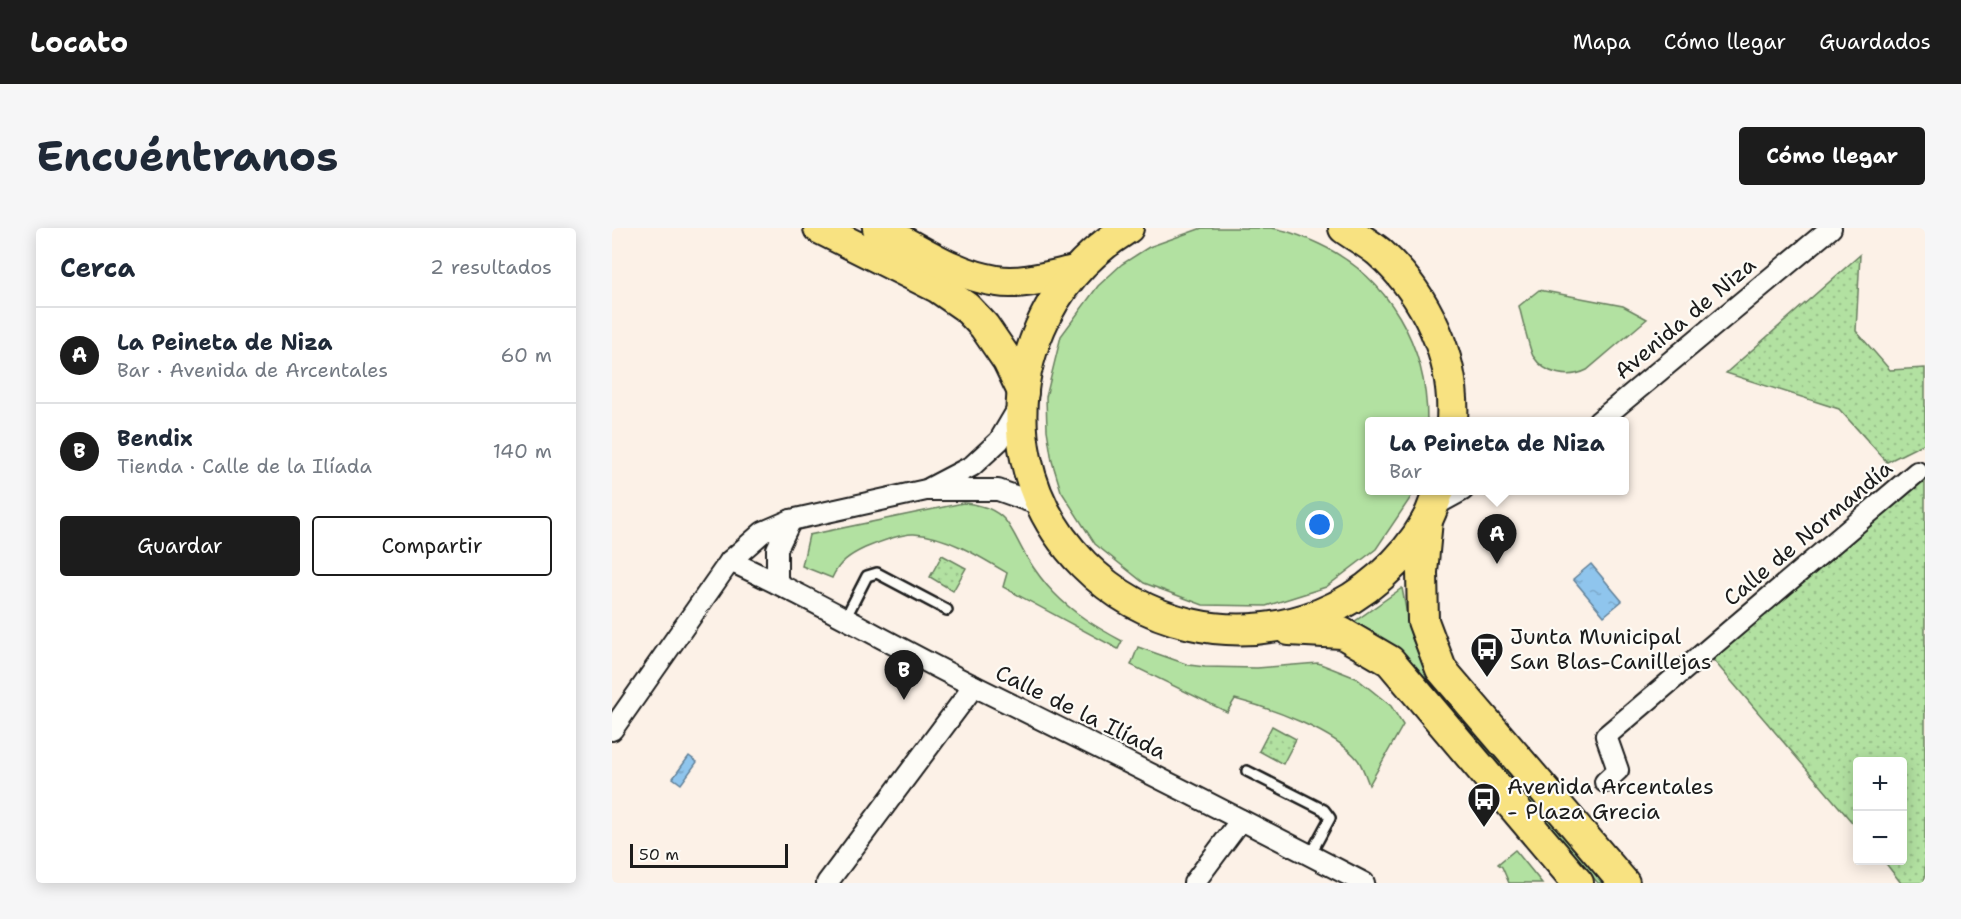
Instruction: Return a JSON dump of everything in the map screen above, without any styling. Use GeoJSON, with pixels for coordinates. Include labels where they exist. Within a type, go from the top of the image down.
{"type":"FeatureCollection","features":[{"type":"Feature","properties":{"kind":"main road"},"geometry":{"type":"LineString","coordinates":[[819,228],[937,287],[966,307],[984,326],[1008,361],[1023,397]]}},
{"type":"Feature","properties":{"kind":"main road"},"geometry":{"type":"LineString","coordinates":[[1127,228],[1099,248],[1075,271],[1059,293],[1045,316],[1027,366],[1022,429],[1026,454],[1032,480],[1062,540],[1087,569],[1110,588],[1137,606],[1165,617],[1192,626],[1227,630],[1265,629],[1342,633],[1390,661],[1578,883]]}},
{"type":"Feature","properties":{"kind":"main road"},"geometry":{"type":"LineString","coordinates":[[1344,228],[1377,250],[1401,275],[1422,303],[1439,337],[1448,371],[1452,417]]}},
{"type":"Feature","properties":{"kind":"main road"},"geometry":{"type":"LineString","coordinates":[[886,230],[967,274],[999,282],[1075,271]]}},
{"type":"Feature","properties":{"kind":"main road"},"geometry":{"type":"LineString","coordinates":[[1265,629],[1299,622],[1331,609],[1360,592],[1387,571],[1410,545],[1433,506]]}},
{"type":"Feature","properties":{"kind":"main road"},"geometry":{"type":"LineString","coordinates":[[1433,506],[1422,572],[1423,621],[1441,669],[1624,883]]}},
{"type":"Feature","properties":{"kind":"street","name":"Avenida de Niza"},"geometry":{"type":"LineString","coordinates":[[1604,417],[1831,228]]}},
{"type":"Feature","properties":{"kind":"street"},"geometry":{"type":"LineString","coordinates":[[926,490],[972,466],[999,441],[1023,397]]}},
{"type":"Feature","properties":{"kind":"street","name":"Calle de Normandía"},"geometry":{"type":"LineString","coordinates":[[1605,782],[1618,770],[1606,736],[1917,472]]}},
{"type":"Feature","properties":{"kind":"street"},"geometry":{"type":"LineString","coordinates":[[612,730],[730,561],[764,532],[791,520],[926,490],[998,490],[1043,506]]}},
{"type":"Feature","properties":{"kind":"street"},"geometry":{"type":"LineString","coordinates":[[1433,506],[1454,495]]}},
{"type":"Feature","properties":{"kind":"street"},"geometry":{"type":"LineString","coordinates":[[777,583],[777,549],[791,520]]}},
{"type":"Feature","properties":{"kind":"street","name":"Calle de la Ilíada"},"geometry":{"type":"LineString","coordinates":[[730,561],[1364,883]]}},
{"type":"Feature","properties":{"kind":"street"},"geometry":{"type":"LineString","coordinates":[[827,883],[974,686]]}},
{"type":"Feature","properties":{"kind":"street"},"geometry":{"type":"LineString","coordinates":[[1194,883],[1241,820]]}},
{"type":"Feature","properties":{"kind":"lane"},"geometry":{"type":"LineString","coordinates":[[846,619],[867,576],[872,573],[877,573],[947,610]]}},
{"type":"Feature","properties":{"kind":"lane"},"geometry":{"type":"LineString","coordinates":[[1247,771],[1324,810],[1328,815],[1330,818],[1328,825],[1310,855]]}},
{"type":"Feature","properties":{"kind":"green space"},"geometry":{"type":"Polygon","coordinates":[[[1202,228],[1271,228],[1289,232],[1319,244],[1344,258],[1384,295],[1399,317],[1420,366],[1427,417],[1365,417],[1365,495],[1412,495],[1376,549],[1326,587],[1266,606],[1203,605],[1144,583],[1095,544],[1061,491],[1052,461],[1047,430],[1046,397],[1061,336],[1098,286],[1122,264],[1149,247],[1202,228]]]}},
{"type":"Feature","properties":{"kind":"green space"},"geometry":{"type":"Polygon","coordinates":[[[1860,255],[1856,331],[1890,370],[1925,368],[1925,443],[1887,462],[1839,409],[1726,373],[1860,255]]]}},
{"type":"Feature","properties":{"kind":"green space"},"geometry":{"type":"Polygon","coordinates":[[[1539,290],[1623,306],[1647,319],[1587,370],[1573,374],[1558,374],[1544,367],[1533,356],[1519,306],[1539,290]]]}},
{"type":"Feature","properties":{"kind":"green space"},"geometry":{"type":"Polygon","coordinates":[[[1925,473],[1925,883],[1901,883],[1887,865],[1907,865],[1907,757],[1853,757],[1853,823],[1709,655],[1925,473]]]}},
{"type":"Feature","properties":{"kind":"green space"},"geometry":{"type":"Polygon","coordinates":[[[963,503],[986,508],[1001,516],[1032,566],[1050,589],[1078,614],[1122,641],[1118,649],[1003,587],[1007,573],[962,548],[939,539],[909,534],[882,541],[850,556],[832,578],[802,566],[809,535],[963,503]]]}},
{"type":"Feature","properties":{"kind":"green space"},"geometry":{"type":"Polygon","coordinates":[[[942,555],[966,568],[953,591],[930,577],[942,555]]]}},
{"type":"Feature","properties":{"kind":"green space"},"geometry":{"type":"Polygon","coordinates":[[[1402,588],[1411,636],[1423,665],[1605,883],[1598,883],[1415,665],[1391,644],[1354,624],[1402,588]]]}},
{"type":"Feature","properties":{"kind":"green space"},"geometry":{"type":"Polygon","coordinates":[[[1138,647],[1189,665],[1205,667],[1257,668],[1318,663],[1356,678],[1391,706],[1403,725],[1369,785],[1358,760],[1348,749],[1318,730],[1266,708],[1235,699],[1227,712],[1131,665],[1138,647]]]}},
{"type":"Feature","properties":{"kind":"green space"},"geometry":{"type":"Polygon","coordinates":[[[1272,726],[1296,739],[1283,764],[1259,751],[1272,726]]]}},
{"type":"Feature","properties":{"kind":"green space"},"geometry":{"type":"Polygon","coordinates":[[[1515,850],[1542,883],[1509,883],[1502,867],[1498,864],[1515,850]]]}},
{"type":"Feature","properties":{"kind":"water"},"geometry":{"type":"Polygon","coordinates":[[[1591,564],[1622,601],[1604,616],[1573,579],[1591,564]]]}},
{"type":"Feature","properties":{"kind":"water"},"geometry":{"type":"Polygon","coordinates":[[[689,756],[697,762],[681,784],[673,778],[689,756]]]}},
{"type":"Feature","properties":{"kind":"place","name":"La Peineta de Niza"},"geometry":{"type":"Point","coordinates":[1497,564]}},
{"type":"Feature","properties":{"kind":"place","name":"Junta Municipal San Blas-Canillejas"},"geometry":{"type":"Point","coordinates":[1487,678]}},
{"type":"Feature","properties":{"kind":"place","name":"Bendix"},"geometry":{"type":"Point","coordinates":[904,700]}},
{"type":"Feature","properties":{"kind":"place","name":"Avenida Arcentales - Plaza Grecia"},"geometry":{"type":"Point","coordinates":[1484,828]}}]}
